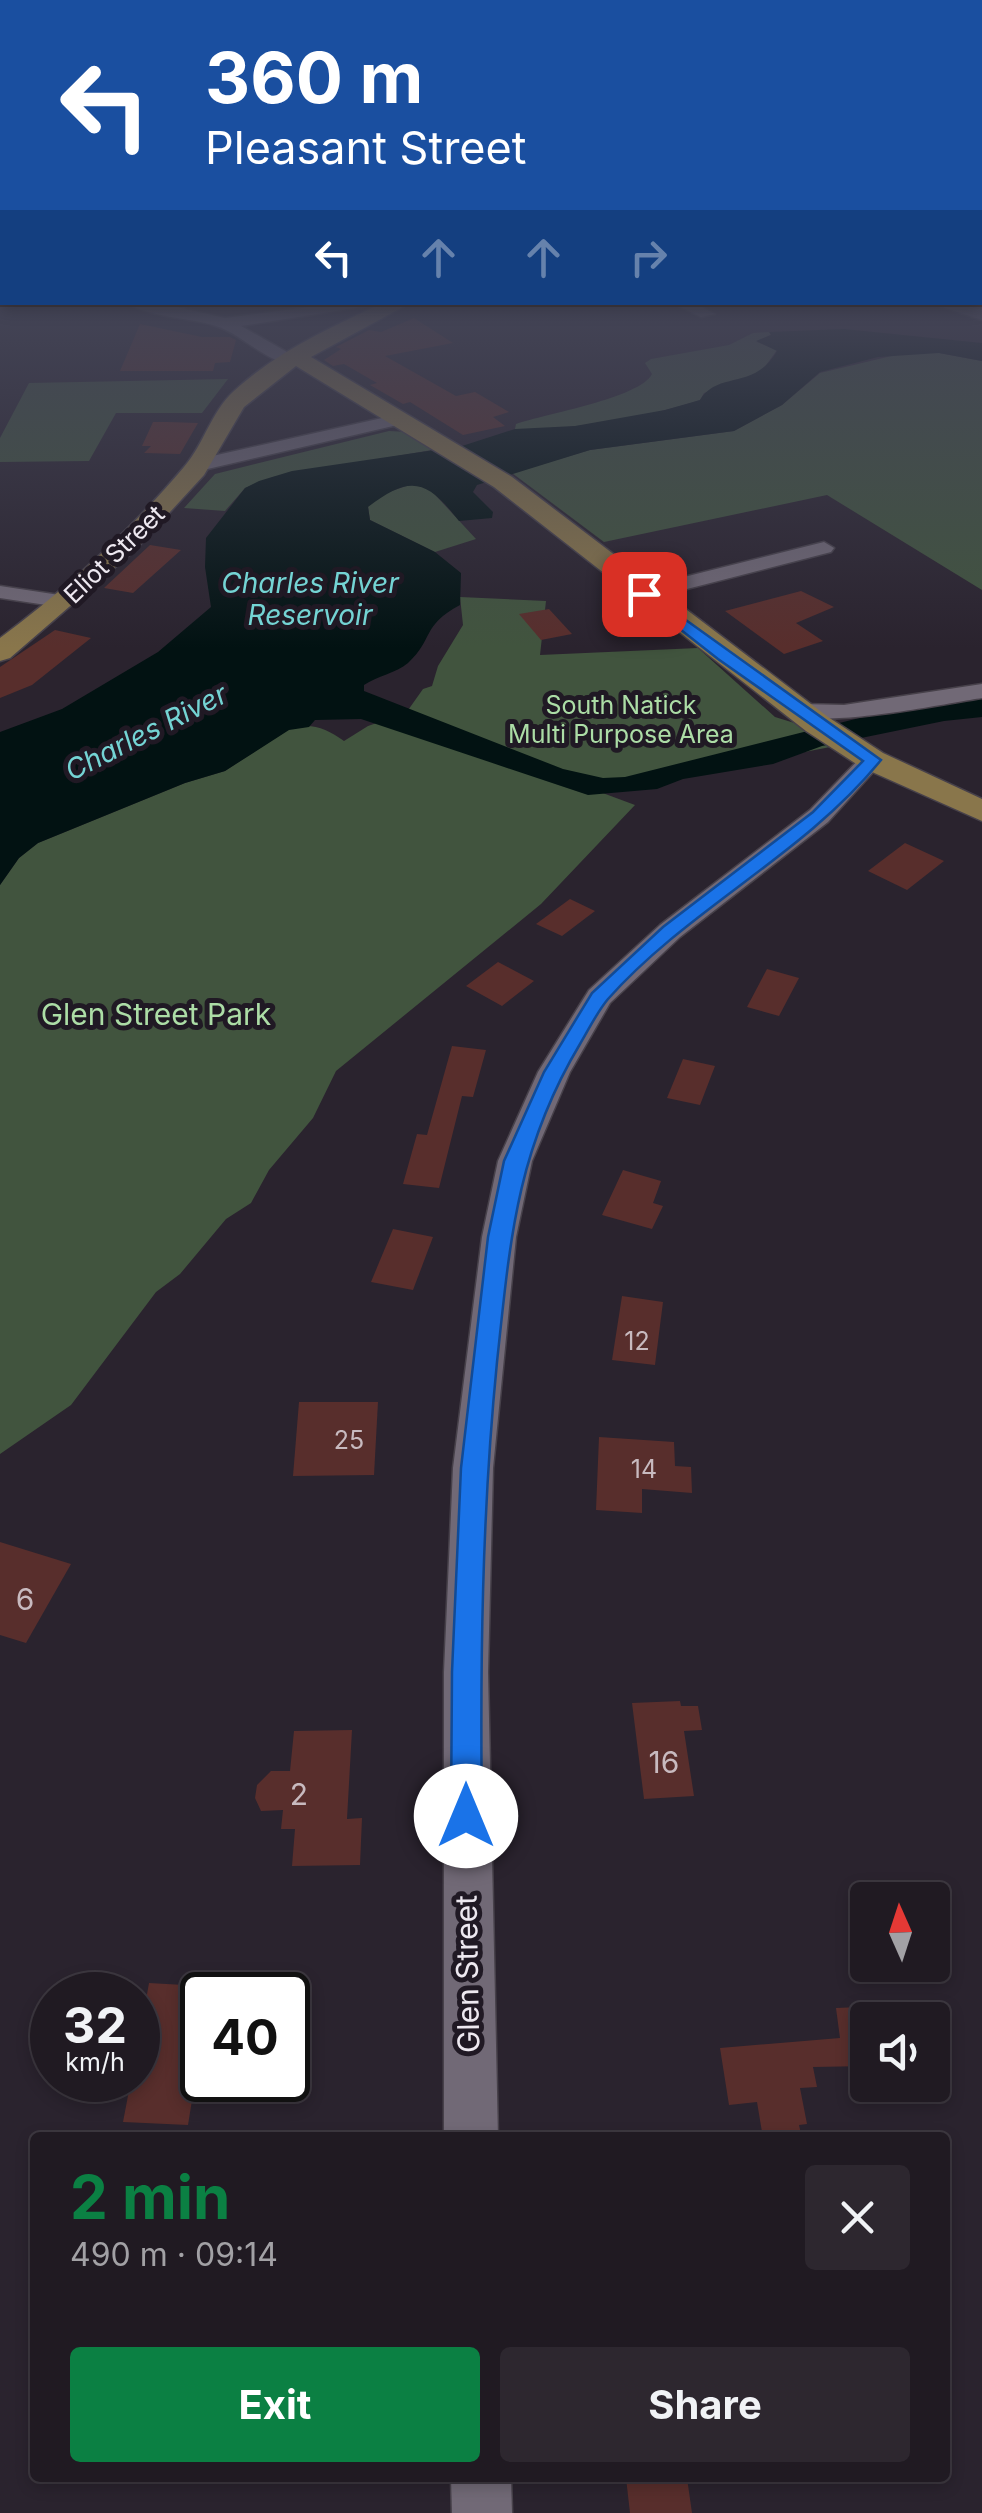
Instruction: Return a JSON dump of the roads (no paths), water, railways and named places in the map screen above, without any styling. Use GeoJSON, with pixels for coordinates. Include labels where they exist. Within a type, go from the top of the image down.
{"type":"FeatureCollection","features":[{"type":"Feature","properties":{"kind":"main road","name":"Eliot Street"},"geometry":{"type":"LineString","coordinates":[[0,652],[66,602],[166,504],[200,465],[230,414]]}},
{"type":"Feature","properties":{"kind":"main road"},"geometry":{"type":"LineString","coordinates":[[392,414],[503,482],[644,594],[862,753],[982,810]]}},
{"type":"Feature","properties":{"kind":"street"},"geometry":{"type":"LineString","coordinates":[[200,465],[400,419]]}},
{"type":"Feature","properties":{"kind":"street"},"geometry":{"type":"LineString","coordinates":[[644,594],[824,548]]}},
{"type":"Feature","properties":{"kind":"street"},"geometry":{"type":"LineString","coordinates":[[0,592],[66,602]]}},
{"type":"Feature","properties":{"kind":"street"},"geometry":{"type":"LineString","coordinates":[[809,717],[982,691]]}},
{"type":"Feature","properties":{"kind":"street","name":"Glen Street"},"geometry":{"type":"LineString","coordinates":[[471,2132],[466,1672],[474,1468],[499,1237],[515,1161],[554,1072],[599,997],[670,930],[819,816],[862,753]]}},
{"type":"Feature","properties":{"kind":"street"},"geometry":{"type":"LineString","coordinates":[[481,2482],[482,2513]]}},
{"type":"Feature","properties":{"kind":"water","name":"Charles River Reservoir"},"geometry":{"type":"Polygon","coordinates":[[[641,414],[765,414],[734,431],[590,450],[477,485],[473,492],[493,512],[492,518],[459,521],[437,497],[418,486],[407,486],[383,496],[368,507],[370,520],[435,552],[461,573],[460,605],[433,626],[408,663],[364,685],[364,691],[563,769],[603,778],[625,777],[907,706],[982,694],[982,717],[822,746],[773,764],[683,779],[657,789],[588,795],[361,719],[315,720],[309,727],[289,730],[225,771],[185,783],[38,843],[19,858],[0,885],[0,732],[62,709],[158,652],[211,607],[205,567],[206,538],[245,488],[292,471],[462,446],[515,429],[575,426],[641,414]]]}},
{"type":"Feature","properties":{"kind":"park label","name":"South Natick Multi Purpose Area"},"geometry":{"type":"Point","coordinates":[621,720]}},
{"type":"Feature","properties":{"kind":"park label","name":"Glen Street Park"},"geometry":{"type":"Point","coordinates":[156,1015]}},
{"type":"Feature","properties":{"kind":"water label","name":"Charles River"},"geometry":{"type":"Point","coordinates":[146,732]}}]}
